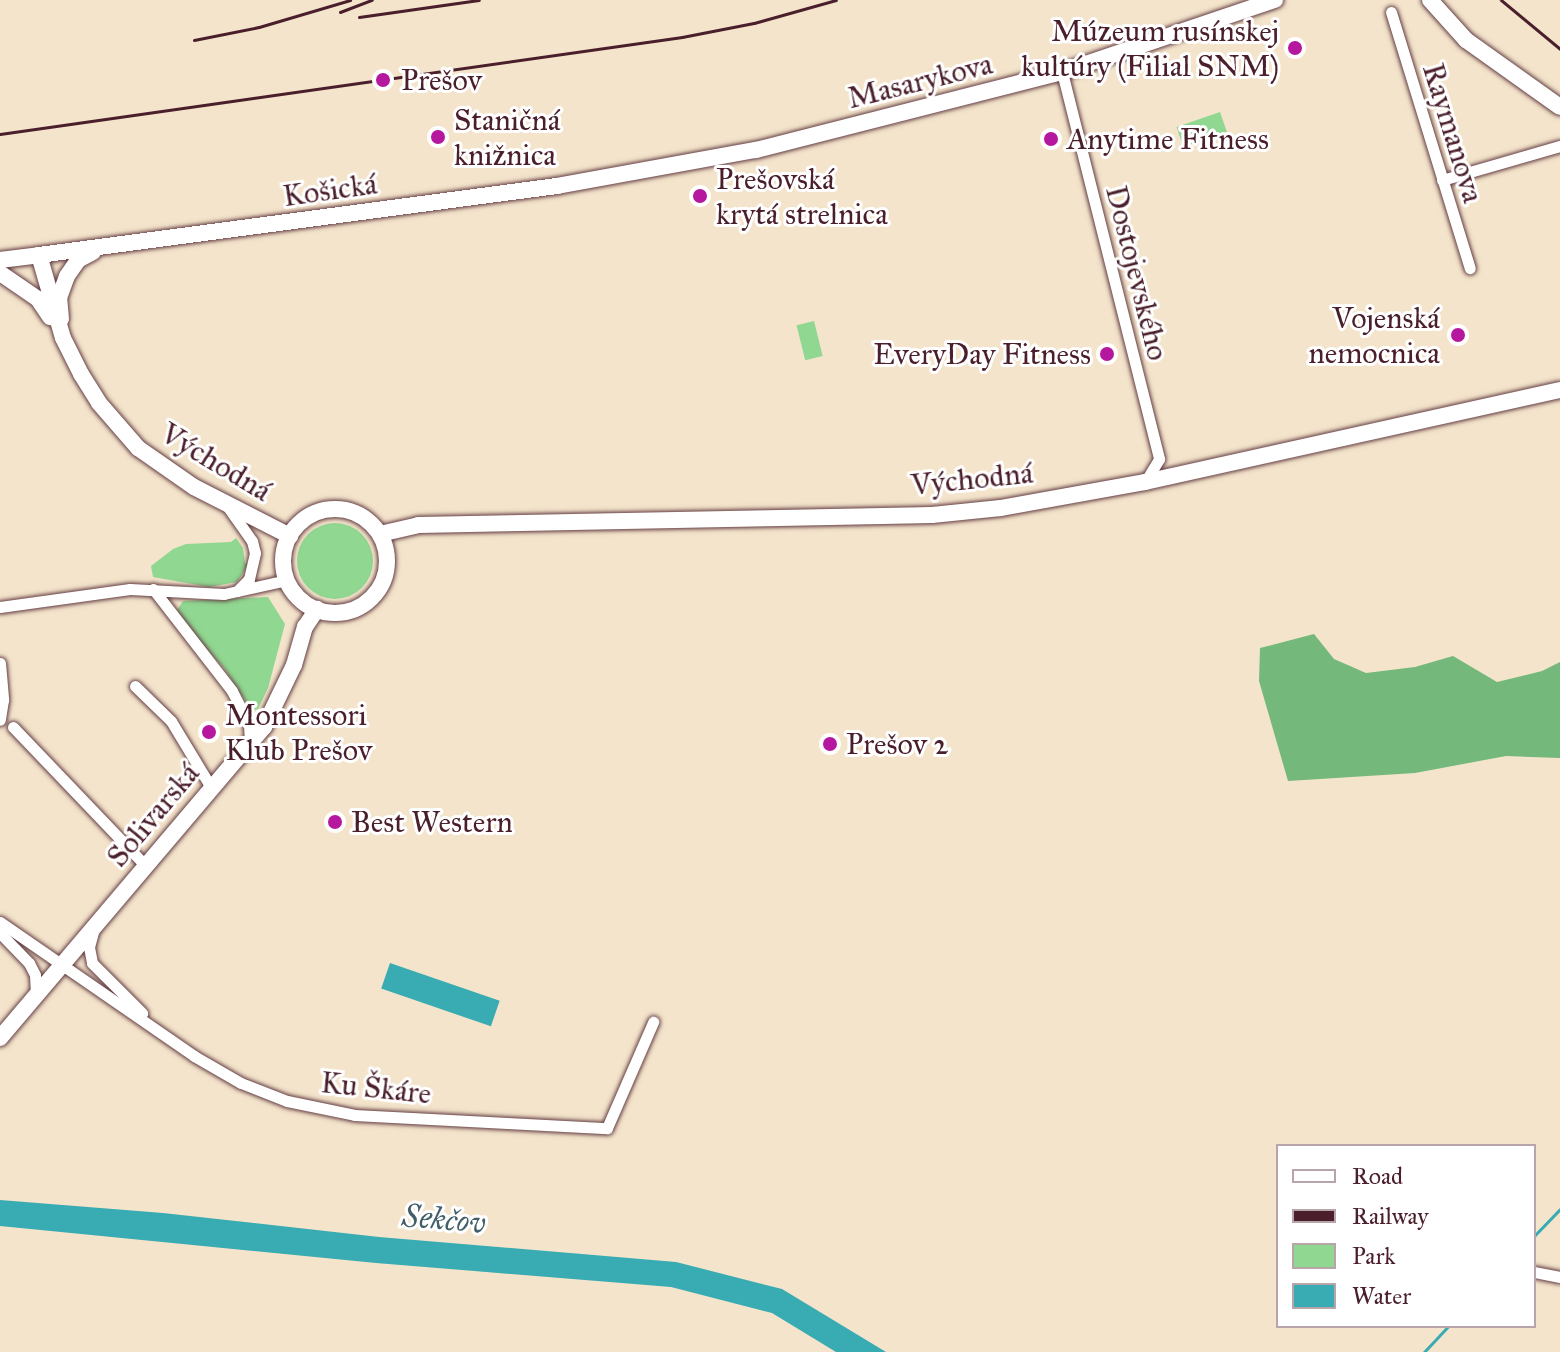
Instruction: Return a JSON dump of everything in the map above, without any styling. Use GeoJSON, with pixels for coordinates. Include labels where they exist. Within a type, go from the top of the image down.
{"type":"FeatureCollection","features":[{"type":"Feature","properties":{"kind":"street","name":"Masarykova"},"geometry":{"type":"LineString","coordinates":[[665,167],[805,139],[1062,72],[1275,0]]}},
{"type":"Feature","properties":{"kind":"street"},"geometry":{"type":"LineString","coordinates":[[1430,0],[1466,40],[1560,107]]}},
{"type":"Feature","properties":{"kind":"street","name":"Raymanova"},"geometry":{"type":"LineString","coordinates":[[1391,12],[1470,268]]}},
{"type":"Feature","properties":{"kind":"street","name":"Dostojevského"},"geometry":{"type":"LineString","coordinates":[[1062,72],[1159,459]]}},
{"type":"Feature","properties":{"kind":"street"},"geometry":{"type":"LineString","coordinates":[[1442,180],[1560,146]]}},
{"type":"Feature","properties":{"kind":"street","name":"Košická"},"geometry":{"type":"LineString","coordinates":[[0,260],[449,202],[665,167]]}},
{"type":"Feature","properties":{"kind":"street"},"geometry":{"type":"LineString","coordinates":[[63,338],[59,298],[67,276],[78,260],[101,248]]}},
{"type":"Feature","properties":{"kind":"street","name":"Východná"},"geometry":{"type":"LineString","coordinates":[[39,255],[63,338],[99,403],[138,448],[164,469],[290,536]]}},
{"type":"Feature","properties":{"kind":"street"},"geometry":{"type":"LineString","coordinates":[[0,273],[38,299],[63,338]]}},
{"type":"Feature","properties":{"kind":"street","name":"Východná"},"geometry":{"type":"LineString","coordinates":[[380,534],[418,525],[932,515],[1001,508],[1183,474],[1560,390]]}},
{"type":"Feature","properties":{"kind":"street"},"geometry":{"type":"LineString","coordinates":[[1145,482],[1159,459],[1183,474]]}},
{"type":"Feature","properties":{"kind":"street"},"geometry":{"type":"LineString","coordinates":[[225,503],[252,541],[255,553],[249,579],[234,593]]}},
{"type":"Feature","properties":{"kind":"street"},"geometry":{"type":"LineString","coordinates":[[328,509],[358,514],[380,534],[387,567],[373,596],[347,611],[317,609],[294,592],[287,580],[285,550],[299,523],[328,509]]}},
{"type":"Feature","properties":{"kind":"street"},"geometry":{"type":"LineString","coordinates":[[0,607],[130,589],[234,593],[287,580]]}},
{"type":"Feature","properties":{"kind":"street"},"geometry":{"type":"LineString","coordinates":[[153,589],[232,691],[249,724],[250,745]]}},
{"type":"Feature","properties":{"kind":"street","name":"Solivarská"},"geometry":{"type":"LineString","coordinates":[[0,1038],[250,745],[279,700],[305,627],[317,609]]}},
{"type":"Feature","properties":{"kind":"street"},"geometry":{"type":"LineString","coordinates":[[0,663],[3,687],[0,720]]}},
{"type":"Feature","properties":{"kind":"street"},"geometry":{"type":"LineString","coordinates":[[135,686],[171,721],[212,789]]}},
{"type":"Feature","properties":{"kind":"street"},"geometry":{"type":"LineString","coordinates":[[13,727],[146,866]]}},
{"type":"Feature","properties":{"kind":"street"},"geometry":{"type":"LineString","coordinates":[[0,922],[62,965]]}},
{"type":"Feature","properties":{"kind":"street"},"geometry":{"type":"LineString","coordinates":[[97,926],[89,947],[92,963],[175,1043]]}},
{"type":"Feature","properties":{"kind":"street"},"geometry":{"type":"LineString","coordinates":[[0,933],[29,963],[35,975],[37,998]]}},
{"type":"Feature","properties":{"kind":"street","name":"Ku Škáre"},"geometry":{"type":"LineString","coordinates":[[62,965],[175,1043],[241,1083],[287,1101],[355,1115],[607,1128],[653,1022]]}},
{"type":"Feature","properties":{"kind":"street"},"geometry":{"type":"LineString","coordinates":[[1536,1272],[1560,1277]]}},
{"type":"Feature","properties":{"kind":"green space"},"geometry":{"type":"Polygon","coordinates":[[[1220,112],[1227,132],[1183,147],[1177,127],[1220,112]]]}},
{"type":"Feature","properties":{"kind":"green space"},"geometry":{"type":"Polygon","coordinates":[[[814,321],[823,356],[805,360],[797,325],[814,321]]]}},
{"type":"Feature","properties":{"kind":"green space"},"geometry":{"type":"Polygon","coordinates":[[[328,523],[342,523],[356,529],[367,540],[373,561],[370,576],[362,588],[342,599],[328,599],[314,593],[303,582],[297,568],[297,554],[303,540],[314,529],[328,523]]]}},
{"type":"Feature","properties":{"kind":"green space"},"geometry":{"type":"Polygon","coordinates":[[[236,538],[243,548],[245,563],[249,564],[237,582],[209,587],[153,577],[151,566],[173,549],[186,544],[231,542],[236,538]]]}},
{"type":"Feature","properties":{"kind":"green space"},"geometry":{"type":"Polygon","coordinates":[[[268,597],[285,624],[268,688],[258,709],[252,711],[224,668],[183,623],[177,610],[183,601],[268,597]]]}},
{"type":"Feature","properties":{"kind":"green space"},"geometry":{"type":"Polygon","coordinates":[[[1314,634],[1334,659],[1366,673],[1415,667],[1453,656],[1497,682],[1542,671],[1560,662],[1560,758],[1506,756],[1415,773],[1288,781],[1259,681],[1260,648],[1314,634]]]}},
{"type":"Feature","properties":{"kind":"water"},"geometry":{"type":"Polygon","coordinates":[[[390,963],[500,1001],[491,1026],[381,989],[390,963]]]}},
{"type":"Feature","properties":{"kind":"water"},"geometry":{"type":"Polygon","coordinates":[[[0,1200],[676,1262],[782,1289],[886,1352],[836,1352],[772,1313],[671,1287],[376,1263],[0,1226],[0,1200]]]}},
{"type":"Feature","properties":{"kind":"waterway"},"geometry":{"type":"LineString","coordinates":[[1536,1234],[1560,1209]]}},
{"type":"Feature","properties":{"kind":"waterway"},"geometry":{"type":"LineString","coordinates":[[1424,1352],[1446,1328]]}},
{"type":"Feature","properties":{"kind":"railway"},"geometry":{"type":"LineString","coordinates":[[194,40],[259,27],[350,0]]}},
{"type":"Feature","properties":{"kind":"railway"},"geometry":{"type":"LineString","coordinates":[[340,12],[372,0]]}},
{"type":"Feature","properties":{"kind":"railway"},"geometry":{"type":"LineString","coordinates":[[359,17],[479,0]]}},
{"type":"Feature","properties":{"kind":"railway"},"geometry":{"type":"LineString","coordinates":[[0,134],[682,37],[754,23],[836,0]]}},
{"type":"Feature","properties":{"kind":"railway"},"geometry":{"type":"LineString","coordinates":[[1501,0],[1560,49]]}},
{"type":"Feature","properties":{"kind":"place","name":"Múzeum rusínskej kultúry (Filial SNM)"},"geometry":{"type":"Point","coordinates":[1295,48]}},
{"type":"Feature","properties":{"kind":"place","name":"Prešov"},"geometry":{"type":"Point","coordinates":[383,80]}},
{"type":"Feature","properties":{"kind":"place","name":"Staničná knižnica"},"geometry":{"type":"Point","coordinates":[438,137]}},
{"type":"Feature","properties":{"kind":"place","name":"Anytime Fitness"},"geometry":{"type":"Point","coordinates":[1051,139]}},
{"type":"Feature","properties":{"kind":"place","name":"Prešovská krytá strelnica"},"geometry":{"type":"Point","coordinates":[700,196]}},
{"type":"Feature","properties":{"kind":"place","name":"Vojenská nemocnica"},"geometry":{"type":"Point","coordinates":[1458,335]}},
{"type":"Feature","properties":{"kind":"place","name":"EveryDay Fitness"},"geometry":{"type":"Point","coordinates":[1107,354]}},
{"type":"Feature","properties":{"kind":"place","name":"Montessori Klub Prešov"},"geometry":{"type":"Point","coordinates":[209,732]}},
{"type":"Feature","properties":{"kind":"place","name":"Prešov 2"},"geometry":{"type":"Point","coordinates":[830,744]}},
{"type":"Feature","properties":{"kind":"place","name":"Best Western"},"geometry":{"type":"Point","coordinates":[335,822]}},
{"type":"Feature","properties":{"kind":"water label","name":"Sekčov"},"geometry":{"type":"Point","coordinates":[444,1220]}}]}
